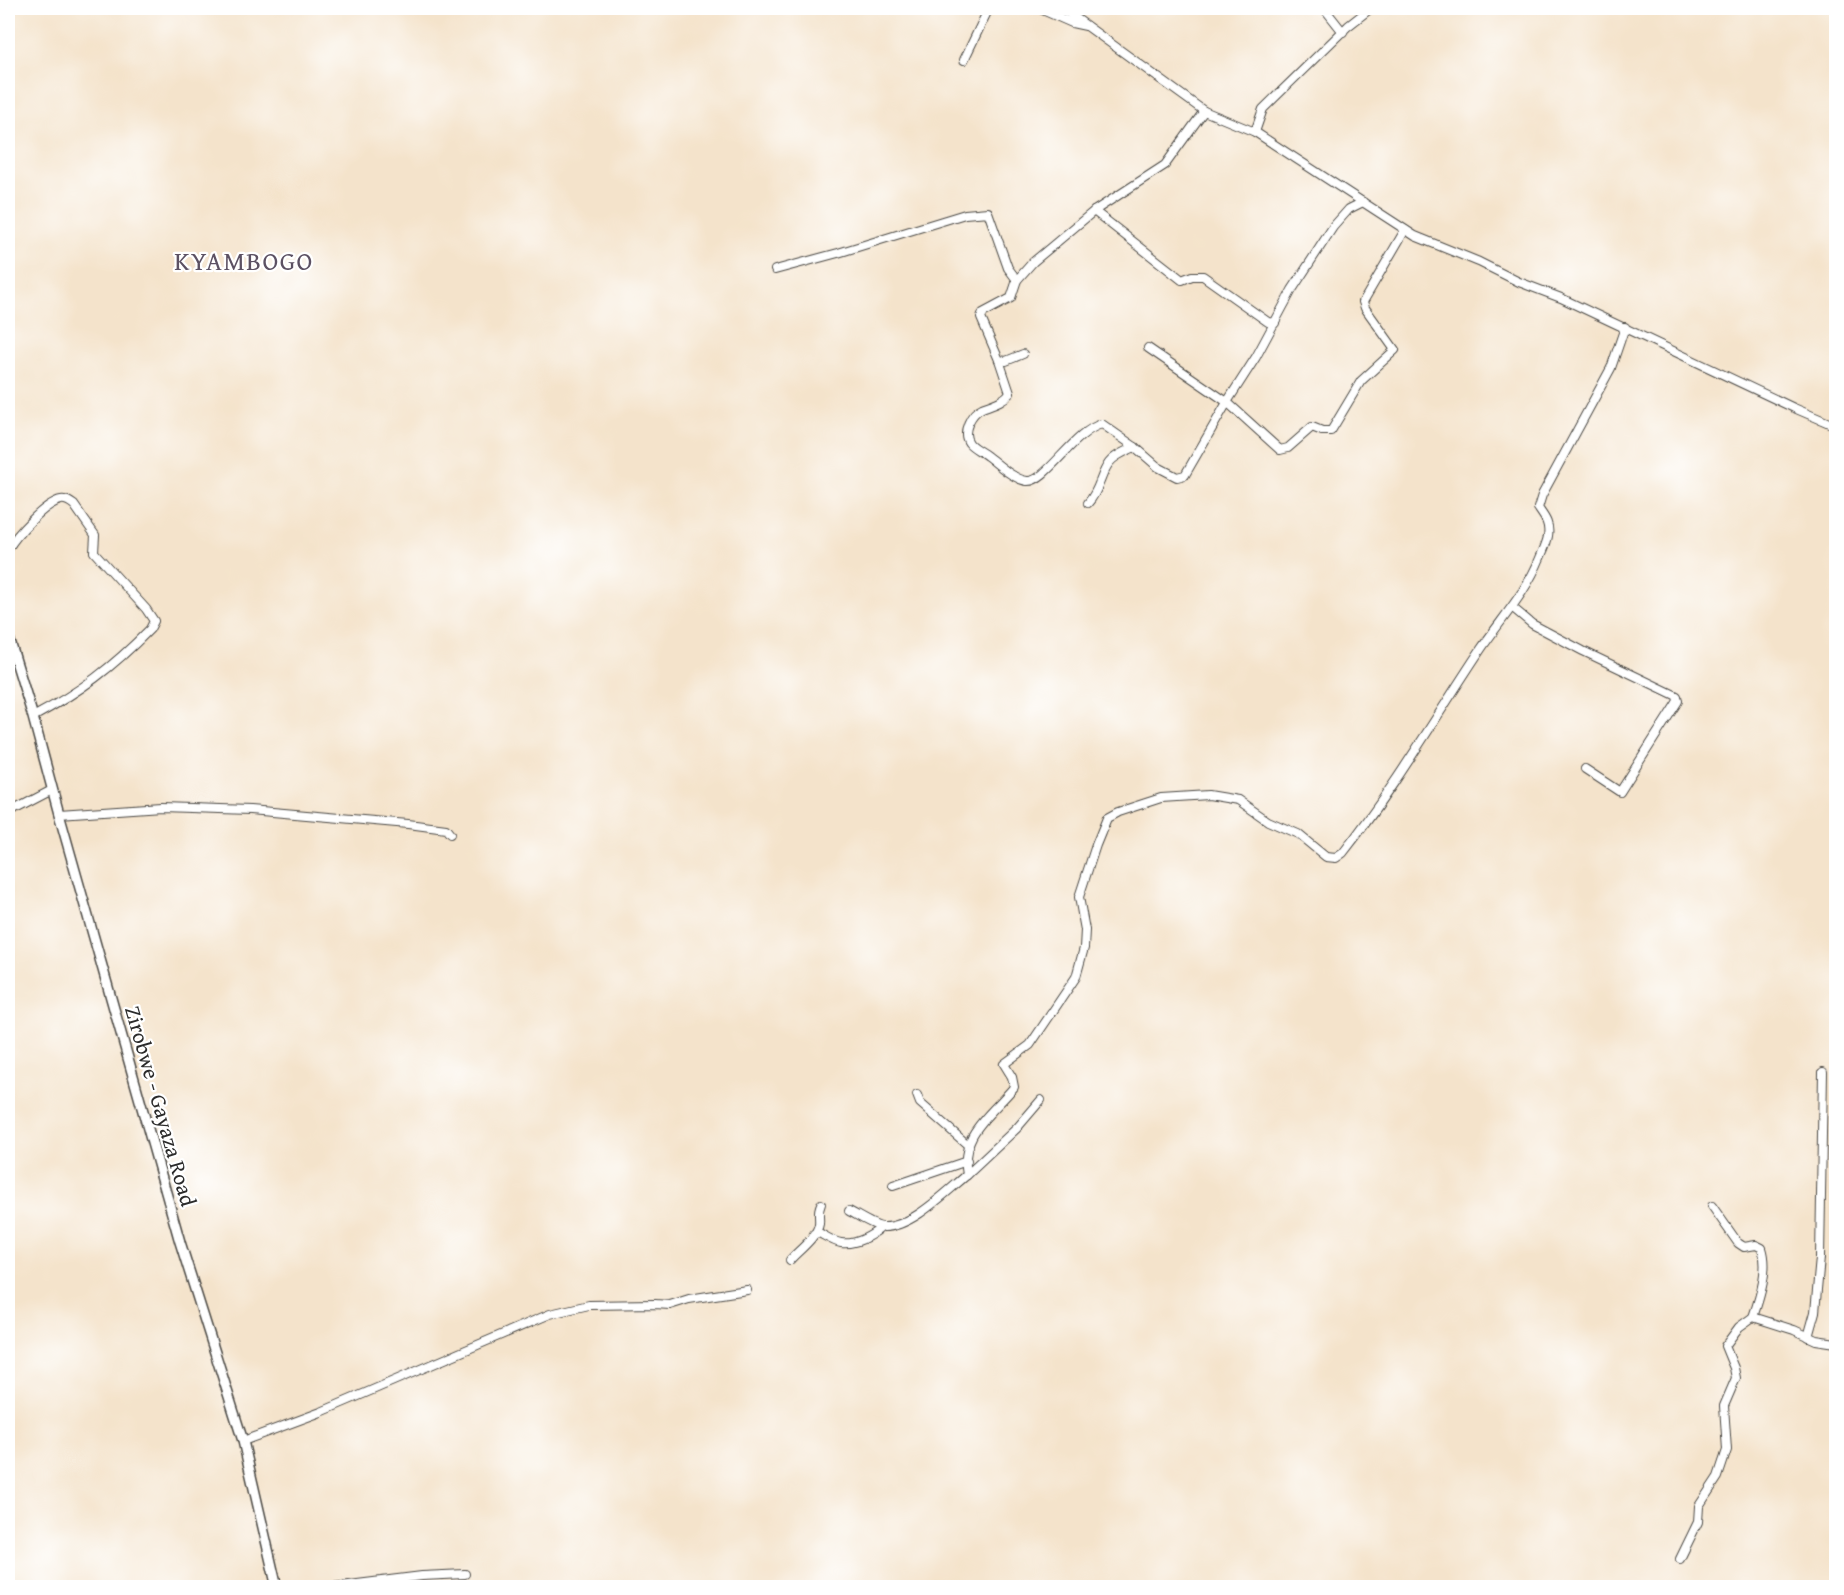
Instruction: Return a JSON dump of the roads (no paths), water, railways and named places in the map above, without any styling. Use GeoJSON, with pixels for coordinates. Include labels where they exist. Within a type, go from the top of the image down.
{"type":"FeatureCollection","features":[{"type":"Feature","properties":{"kind":"street"},"geometry":{"type":"LineString","coordinates":[[964,60],[989,8]]}},
{"type":"Feature","properties":{"kind":"street"},"geometry":{"type":"LineString","coordinates":[[1038,8],[1071,23],[1087,27]]}},
{"type":"Feature","properties":{"kind":"street"},"geometry":{"type":"LineString","coordinates":[[1062,8],[1204,111],[1255,132],[1405,230],[1625,327],[1836,426]]}},
{"type":"Feature","properties":{"kind":"street"},"geometry":{"type":"LineString","coordinates":[[1324,8],[1343,32]]}},
{"type":"Feature","properties":{"kind":"street"},"geometry":{"type":"LineString","coordinates":[[1255,132],[1263,109],[1371,8]]}},
{"type":"Feature","properties":{"kind":"street"},"geometry":{"type":"LineString","coordinates":[[1204,111],[1165,165],[1094,211],[1033,262],[1017,280],[1011,298],[983,313],[981,318],[1010,393],[1006,398],[980,409],[970,419],[966,436],[969,444],[1011,473],[1026,481],[1036,480],[1077,438],[1102,424],[1135,447],[1158,467],[1177,477],[1185,476],[1227,402],[1257,357],[1292,290],[1333,227],[1349,209],[1363,202]]}},
{"type":"Feature","properties":{"kind":"street"},"geometry":{"type":"LineString","coordinates":[[1094,211],[1182,280],[1192,276],[1203,276],[1268,322],[1275,323]]}},
{"type":"Feature","properties":{"kind":"street"},"geometry":{"type":"LineString","coordinates":[[775,270],[965,214],[988,212],[1008,268],[1017,280]]}},
{"type":"Feature","properties":{"kind":"street"},"geometry":{"type":"LineString","coordinates":[[1148,348],[1227,402],[1280,450],[1288,448],[1312,427],[1330,431],[1361,381],[1395,350],[1363,302],[1405,230]]}},
{"type":"Feature","properties":{"kind":"street"},"geometry":{"type":"LineString","coordinates":[[967,1175],[966,1161],[975,1130],[986,1115],[1014,1087],[1012,1077],[1004,1065],[1030,1046],[1076,977],[1084,948],[1079,897],[1095,845],[1107,818],[1118,812],[1161,798],[1208,795],[1238,800],[1268,821],[1298,834],[1326,857],[1335,858],[1343,853],[1396,782],[1495,628],[1513,608],[1535,571],[1548,538],[1548,521],[1538,508],[1542,495],[1611,368],[1625,327]]}},
{"type":"Feature","properties":{"kind":"street"},"geometry":{"type":"LineString","coordinates":[[999,360],[1006,361],[1023,354]]}},
{"type":"Feature","properties":{"kind":"street"},"geometry":{"type":"LineString","coordinates":[[1088,503],[1101,483],[1108,464],[1117,456],[1135,447]]}},
{"type":"Feature","properties":{"kind":"street"},"geometry":{"type":"LineString","coordinates":[[8,549],[19,532],[55,502],[61,500],[69,502],[74,505],[95,536],[94,552],[146,609],[154,621],[150,629],[100,676],[65,700],[33,717]]}},
{"type":"Feature","properties":{"kind":"street"},"geometry":{"type":"LineString","coordinates":[[1513,608],[1532,624],[1677,696],[1678,701],[1620,792],[1585,769]]}},
{"type":"Feature","properties":{"kind":"street","name":"Zirobwe - Gayaza Road"},"geometry":{"type":"LineString","coordinates":[[8,635],[180,1242],[243,1441],[277,1587]]}},
{"type":"Feature","properties":{"kind":"street"},"geometry":{"type":"LineString","coordinates":[[8,813],[52,790]]}},
{"type":"Feature","properties":{"kind":"street"},"geometry":{"type":"LineString","coordinates":[[59,814],[161,807],[250,810],[408,824],[447,829],[450,834]]}},
{"type":"Feature","properties":{"kind":"street"},"geometry":{"type":"LineString","coordinates":[[1808,1337],[1815,1312],[1820,1258],[1823,1072]]}},
{"type":"Feature","properties":{"kind":"street"},"geometry":{"type":"LineString","coordinates":[[917,1095],[920,1103],[969,1146]]}},
{"type":"Feature","properties":{"kind":"street"},"geometry":{"type":"LineString","coordinates":[[814,1234],[819,1233],[839,1244],[854,1243],[873,1235],[882,1227],[910,1220],[967,1175],[1017,1128],[1041,1100]]}},
{"type":"Feature","properties":{"kind":"street"},"geometry":{"type":"LineString","coordinates":[[893,1186],[966,1161]]}},
{"type":"Feature","properties":{"kind":"street"},"geometry":{"type":"LineString","coordinates":[[790,1260],[814,1234],[819,1225],[817,1211],[821,1204]]}},
{"type":"Feature","properties":{"kind":"street"},"geometry":{"type":"LineString","coordinates":[[1680,1559],[1698,1522],[1699,1506],[1718,1477],[1727,1450],[1724,1406],[1736,1378],[1725,1346],[1739,1327],[1753,1317],[1759,1300],[1766,1258],[1762,1248],[1756,1245],[1744,1247],[1738,1243],[1712,1206]]}},
{"type":"Feature","properties":{"kind":"street"},"geometry":{"type":"LineString","coordinates":[[849,1211],[882,1227]]}},
{"type":"Feature","properties":{"kind":"street"},"geometry":{"type":"LineString","coordinates":[[243,1441],[321,1412],[550,1314],[589,1305],[669,1305],[689,1299],[747,1290]]}},
{"type":"Feature","properties":{"kind":"street"},"geometry":{"type":"LineString","coordinates":[[1753,1317],[1794,1330],[1816,1340],[1836,1342]]}},
{"type":"Feature","properties":{"kind":"street"},"geometry":{"type":"LineString","coordinates":[[325,1587],[422,1576],[465,1574]]}},
{"type":"Feature","properties":{"kind":"district","name":"KYAMBOGO"},"geometry":{"type":"Point","coordinates":[244,260]}}]}
